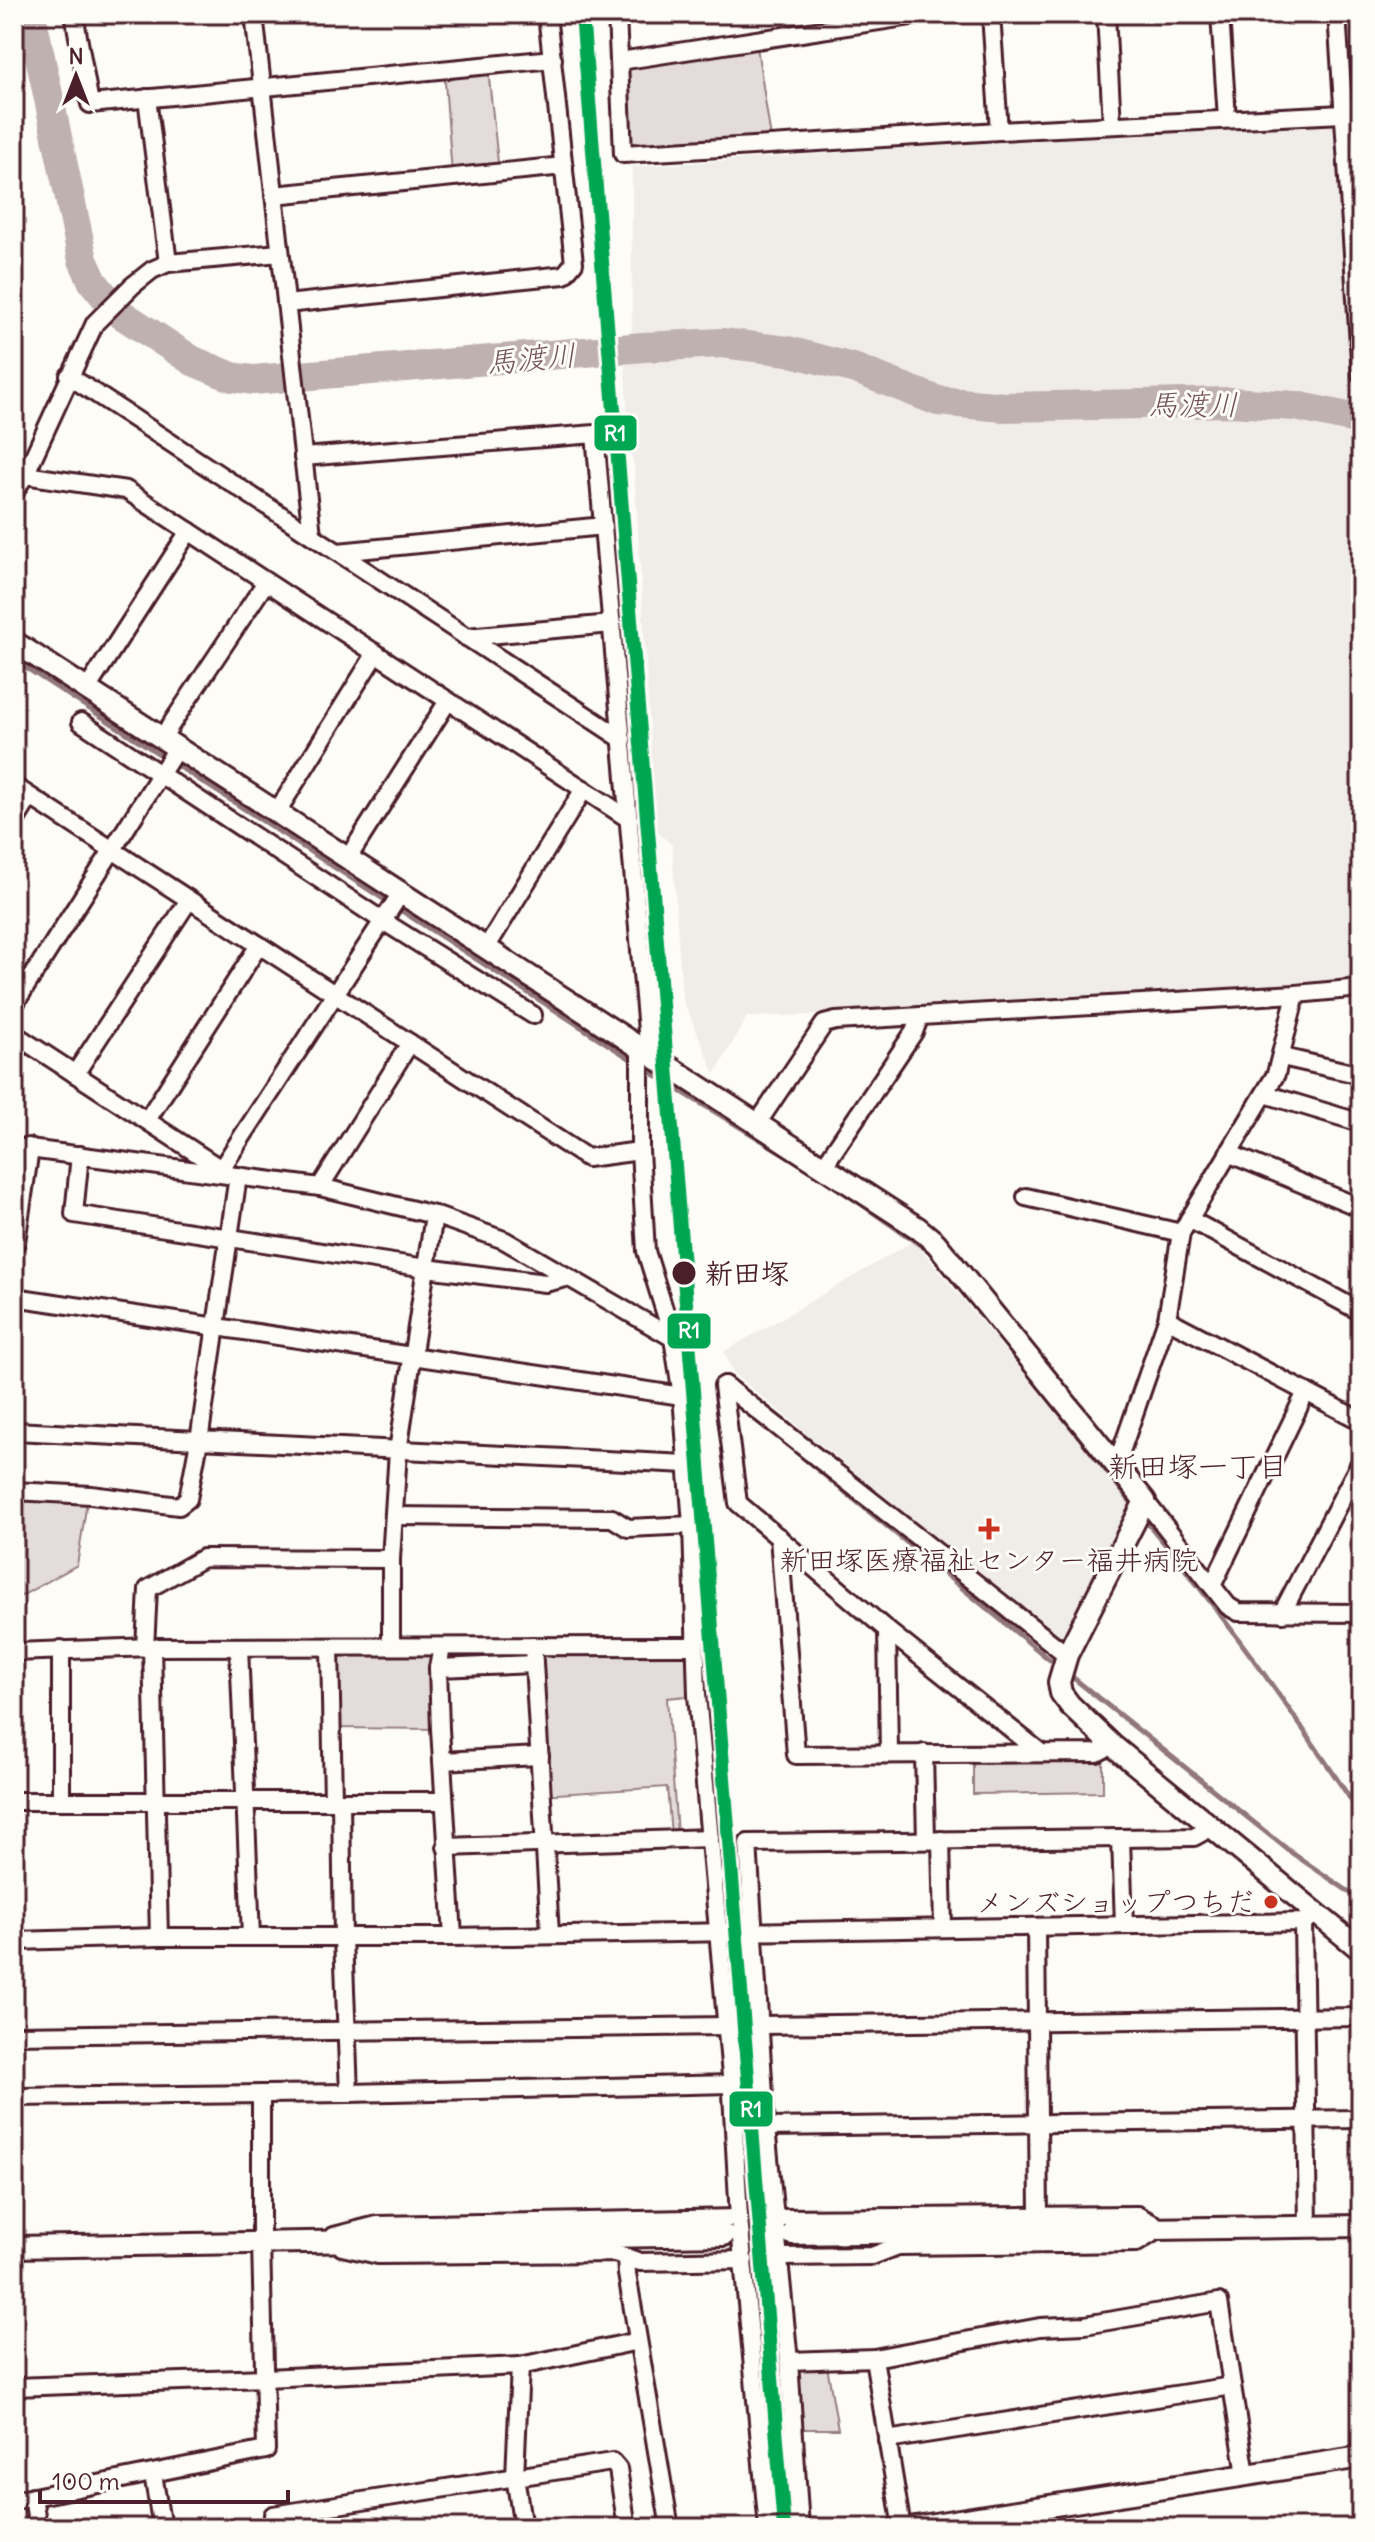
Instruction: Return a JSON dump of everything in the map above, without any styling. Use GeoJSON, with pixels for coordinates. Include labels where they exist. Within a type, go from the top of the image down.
{"type":"FeatureCollection","features":[{"type":"Feature","properties":{"kind":"street"},"geometry":{"type":"LineString","coordinates":[[74,14],[90,104],[553,59]]}},
{"type":"Feature","properties":{"kind":"street"},"geometry":{"type":"LineString","coordinates":[[254,14],[312,535]]}},
{"type":"Feature","properties":{"kind":"street"},"geometry":{"type":"LineString","coordinates":[[286,304],[564,275],[574,263],[547,14]]}},
{"type":"Feature","properties":{"kind":"street"},"geometry":{"type":"LineString","coordinates":[[617,14],[623,154],[1343,114],[1361,110]]}},
{"type":"Feature","properties":{"kind":"street"},"geometry":{"type":"LineString","coordinates":[[620,61],[925,14]]}},
{"type":"Feature","properties":{"kind":"street"},"geometry":{"type":"LineString","coordinates":[[991,14],[999,131]]}},
{"type":"Feature","properties":{"kind":"street"},"geometry":{"type":"LineString","coordinates":[[1106,14],[1112,125]]}},
{"type":"Feature","properties":{"kind":"street"},"geometry":{"type":"LineString","coordinates":[[1220,14],[1227,119]]}},
{"type":"Feature","properties":{"kind":"street"},"geometry":{"type":"LineString","coordinates":[[1337,14],[1357,254],[1361,374]]}},
{"type":"Feature","properties":{"kind":"street"},"geometry":{"type":"LineString","coordinates":[[147,98],[168,263]]}},
{"type":"Feature","properties":{"kind":"street"},"geometry":{"type":"LineString","coordinates":[[274,195],[564,166]]}},
{"type":"Feature","properties":{"kind":"street"},"geometry":{"type":"LineString","coordinates":[[14,493],[19,470],[95,323],[132,286],[152,270],[168,263],[280,253]]}},
{"type":"Feature","properties":{"kind":"street"},"geometry":{"type":"LineString","coordinates":[[69,376],[622,739]]}},
{"type":"Feature","properties":{"kind":"street"},"geometry":{"type":"LineString","coordinates":[[303,457],[595,434],[629,819],[642,1056],[640,1151],[646,1251],[673,1338],[682,1396],[692,1525],[695,1646],[732,2084],[739,2218],[768,2528]]}},
{"type":"Feature","properties":{"kind":"street"},"geometry":{"type":"LineString","coordinates":[[19,470],[126,490],[629,819]]}},
{"type":"Feature","properties":{"kind":"street"},"geometry":{"type":"LineString","coordinates":[[338,552],[604,526]]}},
{"type":"Feature","properties":{"kind":"street"},"geometry":{"type":"LineString","coordinates":[[87,689],[189,531]]}},
{"type":"Feature","properties":{"kind":"street"},"geometry":{"type":"LineString","coordinates":[[14,1005],[114,851],[266,582]]}},
{"type":"Feature","properties":{"kind":"street"},"geometry":{"type":"LineString","coordinates":[[466,637],[612,624]]}},
{"type":"Feature","properties":{"kind":"street"},"geometry":{"type":"LineString","coordinates":[[14,642],[87,689],[168,756],[393,906],[533,1015]]}},
{"type":"Feature","properties":{"kind":"street"},"geometry":{"type":"LineString","coordinates":[[277,812],[376,653]]}},
{"type":"Feature","properties":{"kind":"street"},"geometry":{"type":"LineString","coordinates":[[348,858],[448,701]]}},
{"type":"Feature","properties":{"kind":"street"},"geometry":{"type":"LineString","coordinates":[[81,722],[168,756],[277,812],[348,858],[393,906],[486,948],[642,1056],[757,1124],[918,1228],[936,1243],[1228,1606],[1238,1612],[1361,1613]]}},
{"type":"Feature","properties":{"kind":"street"},"geometry":{"type":"LineString","coordinates":[[14,786],[587,1158],[640,1151]]}},
{"type":"Feature","properties":{"kind":"street"},"geometry":{"type":"LineString","coordinates":[[486,948],[584,789]]}},
{"type":"Feature","properties":{"kind":"street"},"geometry":{"type":"LineString","coordinates":[[14,823],[30,797]]}},
{"type":"Feature","properties":{"kind":"street"},"geometry":{"type":"LineString","coordinates":[[75,1074],[189,900]]}},
{"type":"Feature","properties":{"kind":"street"},"geometry":{"type":"LineString","coordinates":[[14,1491],[105,1496],[179,1506],[188,1499],[229,1238],[230,1173],[393,906]]}},
{"type":"Feature","properties":{"kind":"street"},"geometry":{"type":"LineString","coordinates":[[147,1120],[259,945]]}},
{"type":"Feature","properties":{"kind":"street"},"geometry":{"type":"LineString","coordinates":[[757,1124],[824,1024],[836,1021],[1361,988]]}},
{"type":"Feature","properties":{"kind":"street"},"geometry":{"type":"LineString","coordinates":[[1116,1466],[1167,1319],[1185,1226],[1265,1094],[1282,1057],[1296,994]]}},
{"type":"Feature","properties":{"kind":"street"},"geometry":{"type":"LineString","coordinates":[[823,1167],[914,1032],[920,1016]]}},
{"type":"Feature","properties":{"kind":"street"},"geometry":{"type":"LineString","coordinates":[[14,1034],[230,1173]]}},
{"type":"Feature","properties":{"kind":"street"},"geometry":{"type":"LineString","coordinates":[[320,1187],[410,1043]]}},
{"type":"Feature","properties":{"kind":"street"},"geometry":{"type":"LineString","coordinates":[[1282,1057],[1361,1075]]}},
{"type":"Feature","properties":{"kind":"street"},"geometry":{"type":"LineString","coordinates":[[1265,1094],[1361,1123]]}},
{"type":"Feature","properties":{"kind":"street"},"geometry":{"type":"LineString","coordinates":[[14,1240],[21,1148],[230,1173],[320,1187],[434,1215],[504,1240],[673,1338]]}},
{"type":"Feature","properties":{"kind":"street"},"geometry":{"type":"LineString","coordinates":[[1228,1153],[1361,1208]]}},
{"type":"Feature","properties":{"kind":"street"},"geometry":{"type":"LineString","coordinates":[[80,1155],[74,1214],[426,1268],[545,1283],[566,1278]]}},
{"type":"Feature","properties":{"kind":"street"},"geometry":{"type":"LineString","coordinates":[[1026,1197],[1185,1226],[1361,1312]]}},
{"type":"Feature","properties":{"kind":"street"},"geometry":{"type":"LineString","coordinates":[[391,1646],[391,1559],[398,1451],[434,1215]]}},
{"type":"Feature","properties":{"kind":"street"},"geometry":{"type":"LineString","coordinates":[[14,1297],[682,1396]]}},
{"type":"Feature","properties":{"kind":"street"},"geometry":{"type":"LineString","coordinates":[[1167,1319],[1361,1421]]}},
{"type":"Feature","properties":{"kind":"street"},"geometry":{"type":"LineString","coordinates":[[1040,1752],[887,1630],[738,1503],[723,1386],[1067,1655]]}},
{"type":"Feature","properties":{"kind":"street"},"geometry":{"type":"LineString","coordinates":[[1212,1586],[1306,1392]]}},
{"type":"Feature","properties":{"kind":"street"},"geometry":{"type":"LineString","coordinates":[[14,1431],[687,1464]]}},
{"type":"Feature","properties":{"kind":"street"},"geometry":{"type":"LineString","coordinates":[[1282,1613],[1361,1461]]}},
{"type":"Feature","properties":{"kind":"street"},"geometry":{"type":"LineString","coordinates":[[1145,1501],[1067,1655],[1061,1673],[1061,1693],[1112,1745],[1212,1827],[1310,1918],[1361,1950]]}},
{"type":"Feature","properties":{"kind":"street"},"geometry":{"type":"LineString","coordinates":[[394,1516],[612,1518],[628,1528],[692,1525]]}},
{"type":"Feature","properties":{"kind":"street"},"geometry":{"type":"LineString","coordinates":[[779,1537],[796,1755],[1097,1753],[1112,1745]]}},
{"type":"Feature","properties":{"kind":"street"},"geometry":{"type":"LineString","coordinates":[[159,1937],[148,1589],[203,1558],[391,1559]]}},
{"type":"Feature","properties":{"kind":"street"},"geometry":{"type":"LineString","coordinates":[[887,1630],[889,1753]]}},
{"type":"Feature","properties":{"kind":"street"},"geometry":{"type":"LineString","coordinates":[[533,1646],[550,1934]]}},
{"type":"Feature","properties":{"kind":"street"},"geometry":{"type":"LineString","coordinates":[[14,1652],[239,1647],[695,1646]]}},
{"type":"Feature","properties":{"kind":"street"},"geometry":{"type":"LineString","coordinates":[[239,1647],[251,1937]]}},
{"type":"Feature","properties":{"kind":"street"},"geometry":{"type":"LineString","coordinates":[[330,1647],[349,2093]]}},
{"type":"Feature","properties":{"kind":"street"},"geometry":{"type":"LineString","coordinates":[[442,1647],[438,1668],[443,1801],[453,1937]]}},
{"type":"Feature","properties":{"kind":"street"},"geometry":{"type":"LineString","coordinates":[[61,1649],[61,1801]]}},
{"type":"Feature","properties":{"kind":"street"},"geometry":{"type":"LineString","coordinates":[[438,1668],[534,1664]]}},
{"type":"Feature","properties":{"kind":"street"},"geometry":{"type":"LineString","coordinates":[[924,1753],[943,1928]]}},
{"type":"Feature","properties":{"kind":"street"},"geometry":{"type":"LineString","coordinates":[[442,1761],[540,1756]]}},
{"type":"Feature","properties":{"kind":"street"},"geometry":{"type":"LineString","coordinates":[[14,1801],[443,1801]]}},
{"type":"Feature","properties":{"kind":"street"},"geometry":{"type":"LineString","coordinates":[[800,2528],[789,2361],[766,2127],[748,1843],[1194,1837],[1212,1827]]}},
{"type":"Feature","properties":{"kind":"street"},"geometry":{"type":"LineString","coordinates":[[446,1847],[710,1838]]}},
{"type":"Feature","properties":{"kind":"street"},"geometry":{"type":"LineString","coordinates":[[1121,1839],[1124,1925]]}},
{"type":"Feature","properties":{"kind":"street"},"geometry":{"type":"LineString","coordinates":[[14,1941],[1036,1927],[1310,1918]]}},
{"type":"Feature","properties":{"kind":"street"},"geometry":{"type":"LineString","coordinates":[[1308,2227],[1304,2018],[1310,1918]]}},
{"type":"Feature","properties":{"kind":"street"},"geometry":{"type":"LineString","coordinates":[[1036,1927],[1039,2215]]}},
{"type":"Feature","properties":{"kind":"street"},"geometry":{"type":"LineString","coordinates":[[760,2025],[1361,2017]]}},
{"type":"Feature","properties":{"kind":"street"},"geometry":{"type":"LineString","coordinates":[[14,2035],[727,2026]]}},
{"type":"Feature","properties":{"kind":"street"},"geometry":{"type":"LineString","coordinates":[[14,2097],[732,2084]]}},
{"type":"Feature","properties":{"kind":"street"},"geometry":{"type":"LineString","coordinates":[[14,2501],[266,2450],[261,2094]]}},
{"type":"Feature","properties":{"kind":"street"},"geometry":{"type":"LineString","coordinates":[[766,2127],[1361,2119]]}},
{"type":"Feature","properties":{"kind":"street"},"geometry":{"type":"LineString","coordinates":[[776,2218],[1137,2215],[1161,2228]]}},
{"type":"Feature","properties":{"kind":"street"},"geometry":{"type":"LineString","coordinates":[[317,2241],[377,2225],[739,2218]]}},
{"type":"Feature","properties":{"kind":"street"},"geometry":{"type":"LineString","coordinates":[[792,2234],[1361,2226]]}},
{"type":"Feature","properties":{"kind":"street"},"geometry":{"type":"LineString","coordinates":[[780,2257],[872,2256],[898,2246],[1137,2243],[1161,2228]]}},
{"type":"Feature","properties":{"kind":"street"},"geometry":{"type":"LineString","coordinates":[[14,2247],[724,2235]]}},
{"type":"Feature","properties":{"kind":"street"},"geometry":{"type":"LineString","coordinates":[[317,2241],[378,2255],[615,2253],[640,2262],[744,2260]]}},
{"type":"Feature","properties":{"kind":"street"},"geometry":{"type":"LineString","coordinates":[[626,2258],[670,2528]]}},
{"type":"Feature","properties":{"kind":"street"},"geometry":{"type":"LineString","coordinates":[[789,2361],[874,2358],[1040,2327],[1085,2325],[1219,2302],[1246,2475]]}},
{"type":"Feature","properties":{"kind":"street"},"geometry":{"type":"LineString","coordinates":[[14,2387],[520,2366],[638,2341]]}},
{"type":"Feature","properties":{"kind":"street"},"geometry":{"type":"LineString","coordinates":[[874,2358],[887,2440],[913,2528],[1361,2457]]}},
{"type":"Feature","properties":{"kind":"street"},"geometry":{"type":"LineString","coordinates":[[520,2366],[515,2476],[523,2528]]}},
{"type":"Feature","properties":{"kind":"street"},"geometry":{"type":"LineString","coordinates":[[887,2440],[1232,2386]]}},
{"type":"Feature","properties":{"kind":"street"},"geometry":{"type":"LineString","coordinates":[[273,2515],[612,2462],[618,2469],[627,2528]]}},
{"type":"Feature","properties":{"kind":"street"},"geometry":{"type":"LineString","coordinates":[[153,2474],[162,2528]]}},
{"type":"Feature","properties":{"kind":"street"},"geometry":{"type":"LineString","coordinates":[[33,2497],[38,2528]]}},
{"type":"Feature","properties":{"kind":"street"},"geometry":{"type":"LineString","coordinates":[[312,2510],[315,2528]]}},
{"type":"Feature","properties":{"kind":"shaded area"},"geometry":{"type":"Polygon","coordinates":[[[757,47],[772,145],[623,154],[620,64],[757,47]]]}},
{"type":"Feature","properties":{"kind":"shaded area"},"geometry":{"type":"Polygon","coordinates":[[[444,69],[488,69],[499,172],[452,174],[444,69]]]}},
{"type":"Feature","properties":{"kind":"shaded area"},"geometry":{"type":"Polygon","coordinates":[[[1326,119],[1335,127],[1361,561],[1361,979],[747,1017],[715,1074],[682,998],[672,845],[656,831],[625,366],[632,327],[632,167],[1326,119]]]}},
{"type":"Feature","properties":{"kind":"shaded area"},"geometry":{"type":"Polygon","coordinates":[[[914,1241],[1130,1501],[1062,1641],[817,1441],[809,1445],[797,1425],[734,1374],[724,1352],[914,1241]]]}},
{"type":"Feature","properties":{"kind":"shaded area"},"geometry":{"type":"Polygon","coordinates":[[[14,1498],[87,1502],[77,1565],[14,1600],[14,1498]]]}},
{"type":"Feature","properties":{"kind":"shaded area"},"geometry":{"type":"Polygon","coordinates":[[[533,1646],[695,1646],[697,1695],[667,1698],[677,1834],[671,1835],[667,1787],[541,1795],[533,1646]]]}},
{"type":"Feature","properties":{"kind":"shaded area"},"geometry":{"type":"Polygon","coordinates":[[[330,1647],[442,1647],[440,1729],[332,1728],[330,1647]]]}},
{"type":"Feature","properties":{"kind":"shaded area"},"geometry":{"type":"Polygon","coordinates":[[[1103,1759],[1103,1792],[973,1794],[973,1760],[1103,1759]]]}},
{"type":"Feature","properties":{"kind":"shaded area"},"geometry":{"type":"Polygon","coordinates":[[[826,2360],[838,2429],[793,2429],[789,2361],[826,2360]]]}},
{"type":"Feature","properties":{"kind":"waterway","name":"馬渡川"},"geometry":{"type":"LineString","coordinates":[[31,14],[83,260],[93,282],[118,312],[193,361],[232,377],[253,380],[722,343],[788,351],[856,369],[938,401],[1004,407],[1230,402],[1296,406],[1361,420]]}},
{"type":"Feature","properties":{"kind":"waterway"},"geometry":{"type":"LineString","coordinates":[[14,660],[674,1087],[814,1172]]}},
{"type":"Feature","properties":{"kind":"waterway"},"geometry":{"type":"LineString","coordinates":[[829,1182],[936,1256]]}},
{"type":"Feature","properties":{"kind":"waterway"},"geometry":{"type":"LineString","coordinates":[[1001,1339],[1130,1501]]}},
{"type":"Feature","properties":{"kind":"waterway"},"geometry":{"type":"LineString","coordinates":[[778,1437],[1050,1660]]}},
{"type":"Feature","properties":{"kind":"waterway"},"geometry":{"type":"LineString","coordinates":[[1149,1525],[1259,1667],[1361,1815]]}},
{"type":"Feature","properties":{"kind":"waterway"},"geometry":{"type":"LineString","coordinates":[[1071,1676],[1292,1853],[1361,1900]]}},
{"type":"Feature","properties":{"kind":"tunnel"},"geometry":{"type":"LineString","coordinates":[[724,2235],[792,2234]]}},
{"type":"Feature","properties":{"kind":"transit line","name":"R1"},"geometry":{"type":"LineString","coordinates":[[582,14],[784,2528]]}},
{"type":"Feature","properties":{"kind":"place","name":"新田塚"},"geometry":{"type":"Point","coordinates":[684,1273]}},
{"type":"Feature","properties":{"kind":"place","name":"新田塚医療福祉センター福井病院"},"geometry":{"type":"Point","coordinates":[989,1529]}},
{"type":"Feature","properties":{"kind":"place","name":"メンズショップつちだ"},"geometry":{"type":"Point","coordinates":[1271,1902]}},
{"type":"Feature","properties":{"kind":"district","name":"新田塚一丁目"},"geometry":{"type":"Point","coordinates":[1198,1466]}}]}
